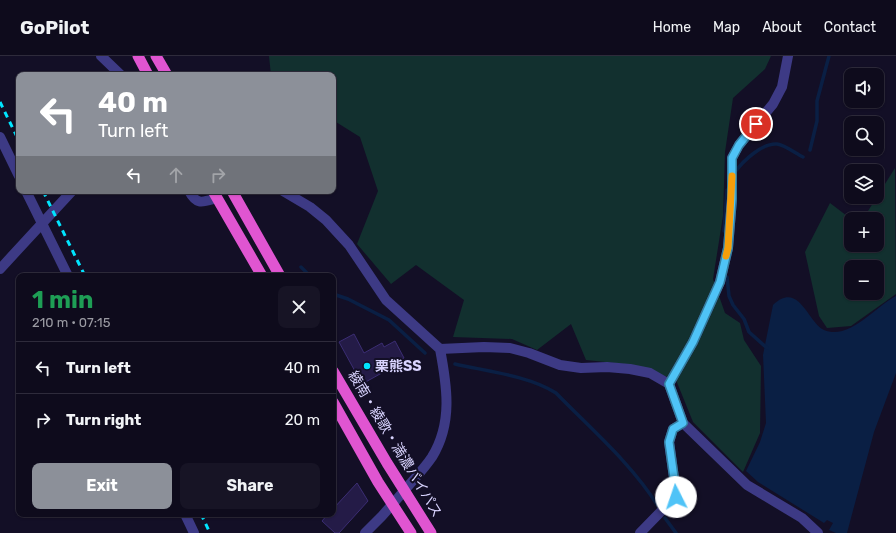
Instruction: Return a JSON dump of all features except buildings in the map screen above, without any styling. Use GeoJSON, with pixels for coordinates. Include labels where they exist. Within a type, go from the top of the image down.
{"type":"FeatureCollection","features":[{"type":"Feature","properties":{"kind":"highway"},"geometry":{"type":"LineString","coordinates":[[138,56],[146,72]]}},
{"type":"Feature","properties":{"kind":"highway"},"geometry":{"type":"LineString","coordinates":[[156,56],[165,72]]}},
{"type":"Feature","properties":{"kind":"highway"},"geometry":{"type":"LineString","coordinates":[[234,194],[278,273]]}},
{"type":"Feature","properties":{"kind":"highway"},"geometry":{"type":"LineString","coordinates":[[215,195],[260,273]]}},
{"type":"Feature","properties":{"kind":"highway","name":"綾南・綾歌・満濃バイパス"},"geometry":{"type":"LineString","coordinates":[[336,376],[404,491],[431,533]]}},
{"type":"Feature","properties":{"kind":"highway"},"geometry":{"type":"LineString","coordinates":[[336,407],[378,482],[411,533]]}},
{"type":"Feature","properties":{"kind":"street"},"geometry":{"type":"LineString","coordinates":[[101,56],[118,72]]}},
{"type":"Feature","properties":{"kind":"street"},"geometry":{"type":"LineString","coordinates":[[669,384],[693,342],[720,282],[728,248],[732,199],[732,158],[739,145],[773,104],[782,86],[788,56]]}},
{"type":"Feature","properties":{"kind":"street"},"geometry":{"type":"LineString","coordinates":[[0,137],[16,170]]}},
{"type":"Feature","properties":{"kind":"street"},"geometry":{"type":"LineString","coordinates":[[28,194],[67,273]]}},
{"type":"Feature","properties":{"kind":"street"},"geometry":{"type":"LineString","coordinates":[[0,269],[69,194]]}},
{"type":"Feature","properties":{"kind":"street"},"geometry":{"type":"LineString","coordinates":[[191,194],[194,199],[202,202],[215,195]]}},
{"type":"Feature","properties":{"kind":"street"},"geometry":{"type":"LineString","coordinates":[[288,194],[310,207],[326,220],[349,245],[386,300],[440,349],[447,385],[448,406],[440,438],[432,456],[393,504],[365,533]]}},
{"type":"Feature","properties":{"kind":"street"},"geometry":{"type":"LineString","coordinates":[[440,349],[484,347],[510,348],[529,353],[560,365],[581,368],[608,367],[650,373],[669,384],[683,423],[747,485],[802,518],[818,533]]}},
{"type":"Feature","properties":{"kind":"street"},"geometry":{"type":"LineString","coordinates":[[640,533],[676,497],[669,442],[673,429],[683,423]]}},
{"type":"Feature","properties":{"kind":"street"},"geometry":{"type":"LineString","coordinates":[[186,517],[194,533]]}},
{"type":"Feature","properties":{"kind":"green space"},"geometry":{"type":"Polygon","coordinates":[[[269,56],[771,56],[765,69],[733,98],[725,152],[723,216],[713,279],[725,313],[740,323],[744,340],[761,366],[760,433],[743,472],[693,422],[676,380],[634,365],[586,360],[571,324],[537,350],[512,339],[453,337],[464,300],[416,265],[391,284],[357,244],[378,191],[360,137],[336,122],[336,72],[271,72],[269,56]]]}},
{"type":"Feature","properties":{"kind":"green space"},"geometry":{"type":"Polygon","coordinates":[[[895,168],[896,294],[851,326],[827,328],[819,316],[805,252],[830,203],[844,214],[844,252],[884,252],[884,212],[867,212],[872,204],[884,204],[884,186],[895,168]]]}},
{"type":"Feature","properties":{"kind":"water"},"geometry":{"type":"Polygon","coordinates":[[[896,296],[896,373],[874,432],[847,533],[836,533],[829,530],[833,523],[827,520],[824,523],[758,482],[746,471],[760,442],[766,423],[763,355],[773,305],[782,299],[790,297],[802,306],[818,326],[824,330],[833,332],[843,331],[852,327],[896,296]]]}},
{"type":"Feature","properties":{"kind":"waterway"},"geometry":{"type":"LineString","coordinates":[[810,150],[817,121],[817,101],[829,56]]}},
{"type":"Feature","properties":{"kind":"waterway"},"geometry":{"type":"LineString","coordinates":[[735,172],[753,154],[771,144],[783,146],[803,157]]}},
{"type":"Feature","properties":{"kind":"waterway"},"geometry":{"type":"LineString","coordinates":[[724,231],[727,190]]}},
{"type":"Feature","properties":{"kind":"waterway"},"geometry":{"type":"LineString","coordinates":[[301,267],[307,273]]}},
{"type":"Feature","properties":{"kind":"waterway"},"geometry":{"type":"LineString","coordinates":[[727,277],[729,296],[733,305],[744,319],[749,332],[767,348]]}},
{"type":"Feature","properties":{"kind":"waterway"},"geometry":{"type":"LineString","coordinates":[[336,295],[348,299],[389,320],[425,353]]}},
{"type":"Feature","properties":{"kind":"waterway"},"geometry":{"type":"LineString","coordinates":[[455,364],[521,378],[534,382],[556,393],[597,433],[636,475],[658,506]]}},
{"type":"Feature","properties":{"kind":"waterway"},"geometry":{"type":"LineString","coordinates":[[665,518],[676,533]]}},
{"type":"Feature","properties":{"kind":"railway"},"geometry":{"type":"LineString","coordinates":[[0,102],[16,135]]}},
{"type":"Feature","properties":{"kind":"railway"},"geometry":{"type":"LineString","coordinates":[[44,194],[84,273]]}},
{"type":"Feature","properties":{"kind":"railway"},"geometry":{"type":"LineString","coordinates":[[202,517],[210,533]]}},
{"type":"Feature","properties":{"kind":"slow traffic"},"geometry":{"type":"LineString","coordinates":[[726,256],[732,199],[732,176]]}},
{"type":"Feature","properties":{"kind":"place","name":"栗熊SS"},"geometry":{"type":"Point","coordinates":[367,366]}},
{"type":"Feature","properties":{"kind":"route"},"geometry":{"type":"LineString","coordinates":[[676,497],[669,442],[673,429],[683,423],[669,384],[693,342],[720,282],[728,248],[732,199],[732,158],[739,145],[756,124]]}}]}
